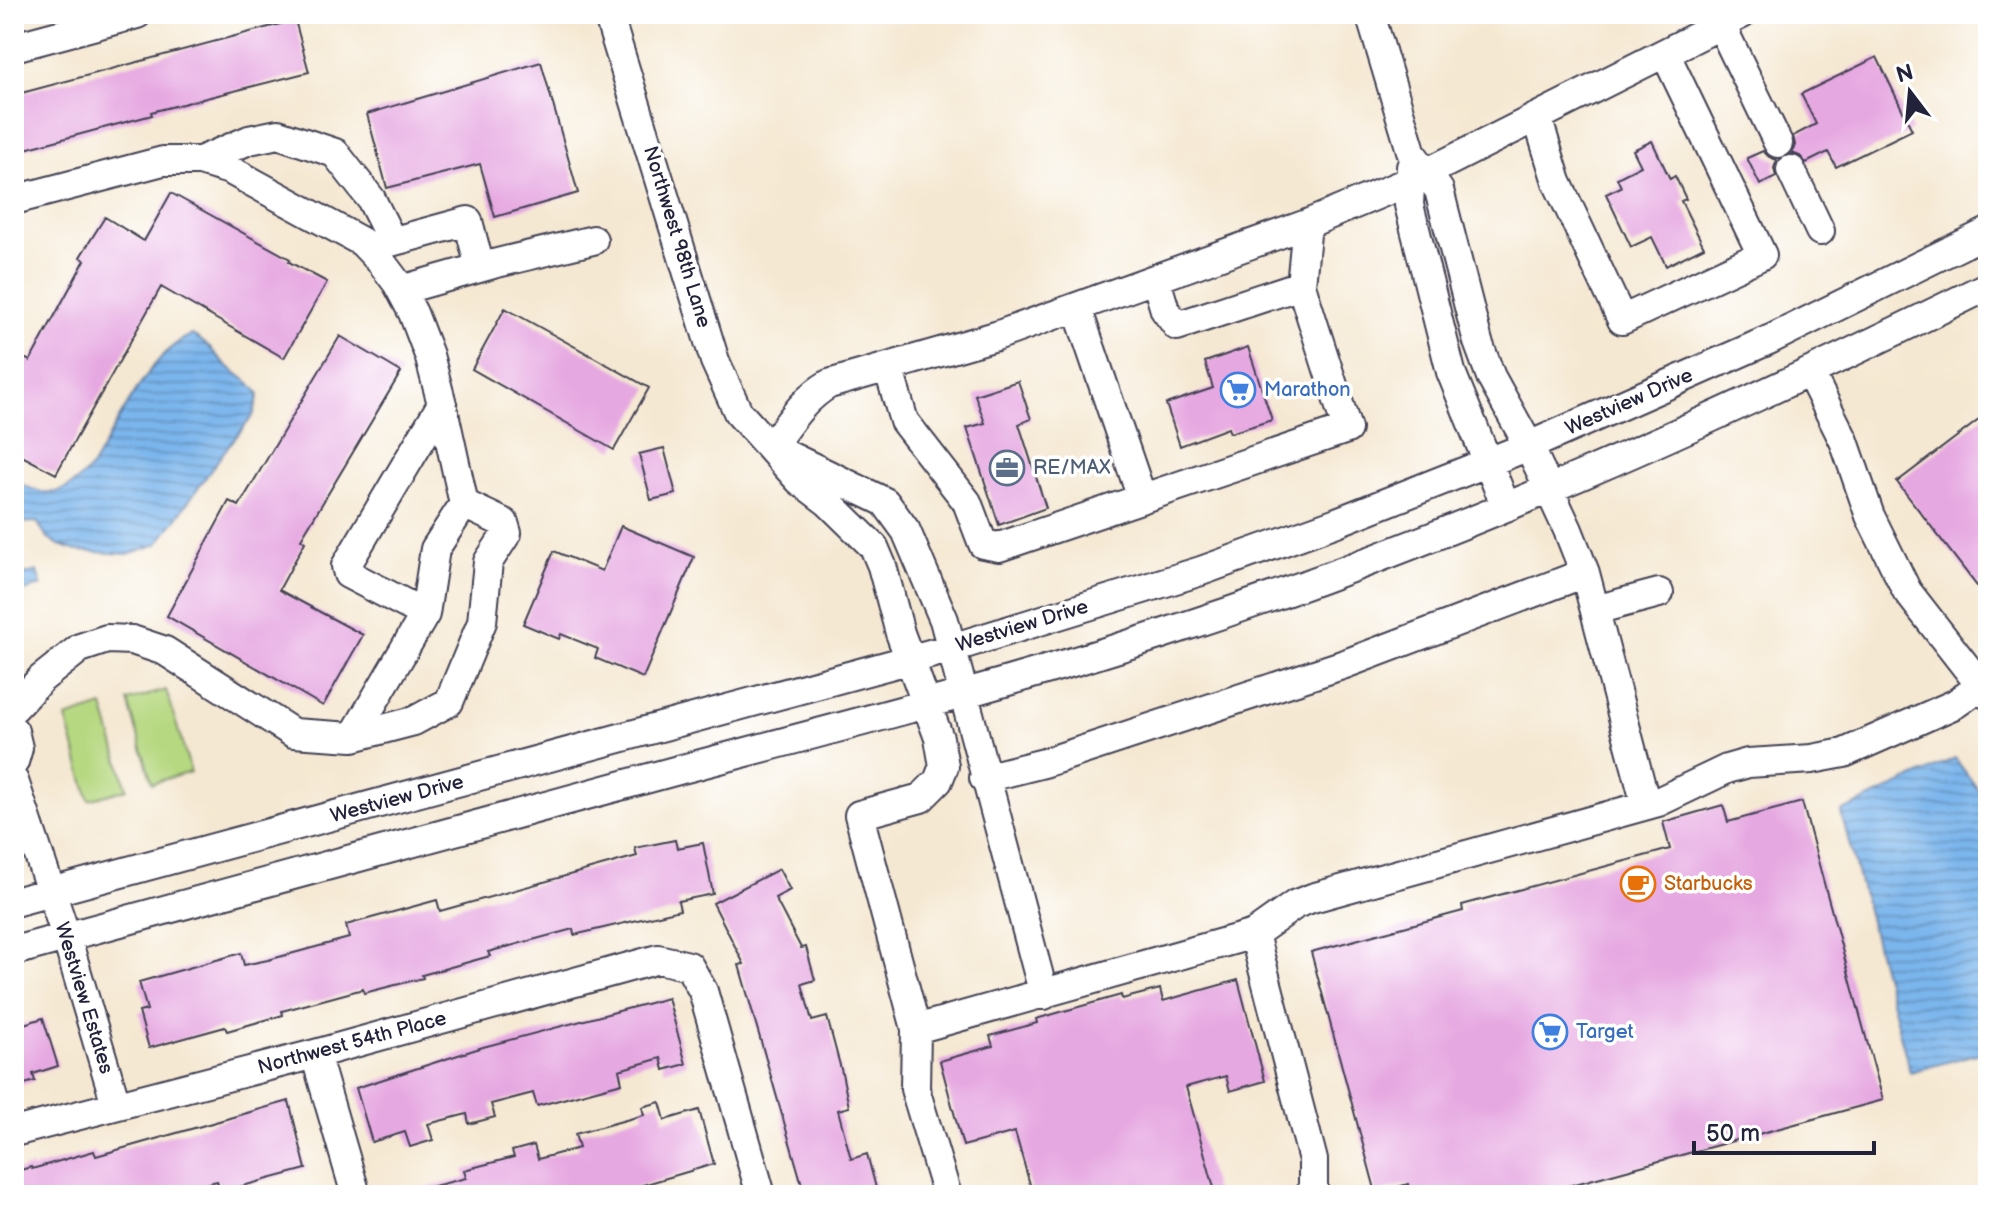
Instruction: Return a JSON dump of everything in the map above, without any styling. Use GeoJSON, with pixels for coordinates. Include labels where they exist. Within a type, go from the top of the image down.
{"type":"FeatureCollection","features":[{"type":"Feature","properties":{"kind":"street"},"geometry":{"type":"LineString","coordinates":[[14,47],[137,14]]}},
{"type":"Feature","properties":{"kind":"street","name":"Northwest 98th Lane"},"geometry":{"type":"LineString","coordinates":[[608,14],[715,361],[738,412],[799,480],[828,502],[874,547],[939,738],[944,766],[938,781],[921,798],[859,815],[916,1029]]}},
{"type":"Feature","properties":{"kind":"street"},"geometry":{"type":"LineString","coordinates":[[1370,14],[1416,169],[1409,205],[1451,372],[1506,507]]}},
{"type":"Feature","properties":{"kind":"street"},"geometry":{"type":"LineString","coordinates":[[771,447],[800,407],[815,392],[829,384],[996,336],[1307,224],[1416,169],[1537,117],[1732,19],[1778,143]]}},
{"type":"Feature","properties":{"kind":"street"},"geometry":{"type":"LineString","coordinates":[[1537,117],[1557,182],[1622,320],[1762,255],[1665,53]]}},
{"type":"Feature","properties":{"kind":"street"},"geometry":{"type":"LineString","coordinates":[[200,161],[249,140],[278,134],[335,153],[371,199],[380,244],[429,355],[464,504],[435,549],[425,614],[353,737]]}},
{"type":"Feature","properties":{"kind":"street"},"geometry":{"type":"LineString","coordinates":[[14,200],[163,161],[200,161],[230,170],[323,220],[380,244],[468,221],[480,267]]}},
{"type":"Feature","properties":{"kind":"street"},"geometry":{"type":"LineString","coordinates":[[1416,169],[1439,190],[1478,342],[1491,377],[1529,446],[1585,573],[1646,805]]}},
{"type":"Feature","properties":{"kind":"street"},"geometry":{"type":"LineString","coordinates":[[1791,170],[1820,231]]}},
{"type":"Feature","properties":{"kind":"street"},"geometry":{"type":"LineString","coordinates":[[888,367],[904,421],[967,502],[983,544],[999,547],[1347,429],[1301,285],[1307,224]]}},
{"type":"Feature","properties":{"kind":"street","name":"Westview Drive"},"geometry":{"type":"LineString","coordinates":[[14,902],[952,648],[1201,571],[1337,522],[1529,446],[1771,339],[1988,232]]}},
{"type":"Feature","properties":{"kind":"street"},"geometry":{"type":"LineString","coordinates":[[401,290],[593,240]]}},
{"type":"Feature","properties":{"kind":"street"},"geometry":{"type":"LineString","coordinates":[[1156,280],[1165,310],[1177,326],[1301,285]]}},
{"type":"Feature","properties":{"kind":"street"},"geometry":{"type":"LineString","coordinates":[[15,949],[965,695],[1178,629],[1335,575],[1549,489],[1810,373],[1988,286]]}},
{"type":"Feature","properties":{"kind":"street"},"geometry":{"type":"LineString","coordinates":[[1077,308],[1142,498]]}},
{"type":"Feature","properties":{"kind":"street"},"geometry":{"type":"LineString","coordinates":[[947,1195],[915,1089],[916,1029],[1254,934],[1289,909],[1312,898],[1646,805],[1677,795],[1727,769],[1748,763],[1812,759],[1844,753],[1985,690],[1907,591],[1870,516],[1844,441],[1810,373]]}},
{"type":"Feature","properties":{"kind":"street"},"geometry":{"type":"LineString","coordinates":[[425,614],[348,574],[346,566],[442,404]]}},
{"type":"Feature","properties":{"kind":"street","name":"Northwest 98th Lane"},"geometry":{"type":"LineString","coordinates":[[771,447],[885,502],[906,531],[944,620],[1044,995]]}},
{"type":"Feature","properties":{"kind":"street"},"geometry":{"type":"LineString","coordinates":[[14,708],[41,679],[80,648],[107,639],[132,640],[165,651],[293,733],[353,737],[414,721],[449,702],[454,693],[482,622],[488,562],[507,533],[504,523],[464,504]]}},
{"type":"Feature","properties":{"kind":"street"},"geometry":{"type":"LineString","coordinates":[[984,778],[1044,763],[1336,667],[1585,573]]}},
{"type":"Feature","properties":{"kind":"street"},"geometry":{"type":"LineString","coordinates":[[1595,610],[1659,593]]}},
{"type":"Feature","properties":{"kind":"street"},"geometry":{"type":"LineString","coordinates":[[14,731],[18,748],[14,762]]}},
{"type":"Feature","properties":{"kind":"street","name":"Westview Estates"},"geometry":{"type":"LineString","coordinates":[[14,781],[66,936],[116,1104]]}},
{"type":"Feature","properties":{"kind":"street"},"geometry":{"type":"LineString","coordinates":[[1254,934],[1313,1160],[1313,1189],[1308,1195]]}},
{"type":"Feature","properties":{"kind":"street","name":"Northwest 54th Place"},"geometry":{"type":"LineString","coordinates":[[14,1132],[315,1054],[658,959],[689,966],[703,991],[761,1195]]}},
{"type":"Feature","properties":{"kind":"street"},"geometry":{"type":"LineString","coordinates":[[315,1054],[356,1195]]}},
{"type":"Feature","properties":{"kind":"green space"},"geometry":{"type":"Polygon","coordinates":[[[166,690],[191,772],[152,783],[128,701],[166,690]]]}},
{"type":"Feature","properties":{"kind":"green space"},"geometry":{"type":"Polygon","coordinates":[[[103,706],[127,789],[89,800],[66,718],[103,706]]]}},
{"type":"Feature","properties":{"kind":"water"},"geometry":{"type":"Polygon","coordinates":[[[192,335],[259,394],[253,416],[158,544],[128,554],[77,551],[47,537],[37,522],[14,523],[14,480],[36,490],[55,492],[82,477],[91,468],[148,373],[177,343],[192,335]]]}},
{"type":"Feature","properties":{"kind":"water"},"geometry":{"type":"Polygon","coordinates":[[[37,571],[41,586],[14,594],[14,572],[16,577],[37,571]]]}},
{"type":"Feature","properties":{"kind":"water"},"geometry":{"type":"Polygon","coordinates":[[[1955,758],[1988,803],[1988,1051],[1910,1072],[1841,812],[1955,758]]]}},
{"type":"Feature","properties":{"kind":"building"},"geometry":{"type":"Polygon","coordinates":[[[295,20],[309,72],[151,112],[152,115],[14,152],[14,95],[295,20]]]}},
{"type":"Feature","properties":{"kind":"building"},"geometry":{"type":"Polygon","coordinates":[[[1877,57],[1912,130],[1836,167],[1828,152],[1806,163],[1792,153],[1795,145],[1793,136],[1816,124],[1801,94],[1877,57]]]}},
{"type":"Feature","properties":{"kind":"building"},"geometry":{"type":"Polygon","coordinates":[[[541,62],[578,193],[495,217],[480,164],[387,188],[367,114],[541,62]]]}},
{"type":"Feature","properties":{"kind":"building"},"geometry":{"type":"Polygon","coordinates":[[[1652,141],[1670,179],[1675,176],[1686,199],[1681,201],[1704,247],[1666,266],[1652,237],[1631,247],[1606,194],[1621,187],[1617,178],[1641,166],[1633,150],[1652,141]]]}},
{"type":"Feature","properties":{"kind":"building"},"geometry":{"type":"Polygon","coordinates":[[[1763,151],[1777,160],[1774,168],[1776,177],[1760,185],[1747,158],[1763,151]]]}},
{"type":"Feature","properties":{"kind":"building"},"geometry":{"type":"Polygon","coordinates":[[[171,193],[327,282],[284,358],[161,287],[56,474],[14,452],[14,353],[30,361],[85,260],[80,257],[105,217],[144,241],[171,193]]]}},
{"type":"Feature","properties":{"kind":"building"},"geometry":{"type":"Polygon","coordinates":[[[505,308],[649,388],[614,450],[472,369],[505,308]]]}},
{"type":"Feature","properties":{"kind":"building"},"geometry":{"type":"Polygon","coordinates":[[[340,336],[401,372],[301,539],[305,542],[279,590],[363,635],[323,706],[167,616],[229,501],[239,506],[340,336]]]}},
{"type":"Feature","properties":{"kind":"building","name":"Marathon"},"geometry":{"type":"Polygon","coordinates":[[[1248,347],[1272,420],[1230,433],[1228,428],[1180,446],[1166,404],[1213,388],[1205,362],[1248,347]]]}},
{"type":"Feature","properties":{"kind":"building","name":"RE/MAX"},"geometry":{"type":"Polygon","coordinates":[[[1018,381],[1031,419],[1019,424],[1046,508],[999,525],[967,428],[985,423],[975,395],[1018,381]]]}},
{"type":"Feature","properties":{"kind":"building"},"geometry":{"type":"Polygon","coordinates":[[[1988,413],[1988,578],[1977,586],[1897,482],[1988,413]]]}},
{"type":"Feature","properties":{"kind":"building"},"geometry":{"type":"Polygon","coordinates":[[[664,448],[676,494],[651,500],[639,454],[664,448]]]}},
{"type":"Feature","properties":{"kind":"building"},"geometry":{"type":"Polygon","coordinates":[[[621,526],[694,557],[643,678],[595,658],[598,649],[561,634],[559,639],[523,624],[554,551],[602,571],[621,526]]]}},
{"type":"Feature","properties":{"kind":"building"},"geometry":{"type":"Polygon","coordinates":[[[1802,802],[1883,1100],[1535,1195],[1411,1195],[1408,1184],[1376,1193],[1311,952],[1463,911],[1462,905],[1670,849],[1663,822],[1723,805],[1728,822],[1802,802]]]}},
{"type":"Feature","properties":{"kind":"building"},"geometry":{"type":"Polygon","coordinates":[[[675,840],[677,848],[703,843],[713,894],[678,901],[680,910],[574,935],[573,929],[488,952],[490,956],[422,975],[423,978],[364,993],[363,989],[282,1011],[283,1015],[227,1031],[225,1027],[149,1048],[139,1012],[147,1010],[139,982],[241,953],[244,965],[268,960],[349,938],[346,925],[437,900],[440,911],[637,856],[635,848],[675,840]]]}},
{"type":"Feature","properties":{"kind":"building"},"geometry":{"type":"Polygon","coordinates":[[[779,869],[790,890],[775,898],[801,948],[806,947],[815,980],[802,984],[812,1021],[827,1017],[842,1073],[849,1107],[838,1110],[851,1159],[867,1154],[876,1188],[851,1195],[805,1195],[739,965],[744,964],[713,903],[779,869]]]}},
{"type":"Feature","properties":{"kind":"building"},"geometry":{"type":"Polygon","coordinates":[[[1238,980],[1265,1081],[1230,1091],[1226,1076],[1186,1087],[1216,1195],[1033,1195],[1015,1132],[963,1146],[940,1061],[993,1046],[990,1036],[1037,1023],[1036,1019],[1121,995],[1122,999],[1160,989],[1163,1001],[1238,980]]]}},
{"type":"Feature","properties":{"kind":"building"},"geometry":{"type":"Polygon","coordinates":[[[668,998],[686,1064],[664,1070],[661,1058],[619,1070],[622,1083],[537,1106],[533,1093],[491,1104],[495,1117],[469,1124],[467,1114],[428,1124],[433,1140],[410,1147],[405,1132],[372,1142],[356,1088],[483,1047],[668,998]]]}},
{"type":"Feature","properties":{"kind":"building"},"geometry":{"type":"Polygon","coordinates":[[[43,1018],[58,1066],[33,1074],[35,1081],[14,1087],[14,1027],[43,1018]]]}},
{"type":"Feature","properties":{"kind":"building"},"geometry":{"type":"Polygon","coordinates":[[[289,1101],[306,1169],[220,1192],[217,1181],[175,1192],[176,1195],[14,1195],[14,1172],[94,1151],[96,1156],[289,1101]]]}},
{"type":"Feature","properties":{"kind":"building"},"geometry":{"type":"Polygon","coordinates":[[[660,1102],[665,1120],[699,1110],[714,1164],[609,1195],[427,1195],[426,1188],[466,1178],[464,1170],[514,1157],[512,1151],[534,1145],[538,1159],[579,1148],[575,1134],[644,1115],[642,1107],[660,1102]]]}},
{"type":"Feature","properties":{"kind":"place","name":"Marathon"},"geometry":{"type":"Point","coordinates":[1238,390]}},
{"type":"Feature","properties":{"kind":"place","name":"RE/MAX"},"geometry":{"type":"Point","coordinates":[1007,468]}},
{"type":"Feature","properties":{"kind":"place","name":"Starbucks"},"geometry":{"type":"Point","coordinates":[1638,884]}},
{"type":"Feature","properties":{"kind":"place","name":"Target"},"geometry":{"type":"Point","coordinates":[1550,1032]}}]}
